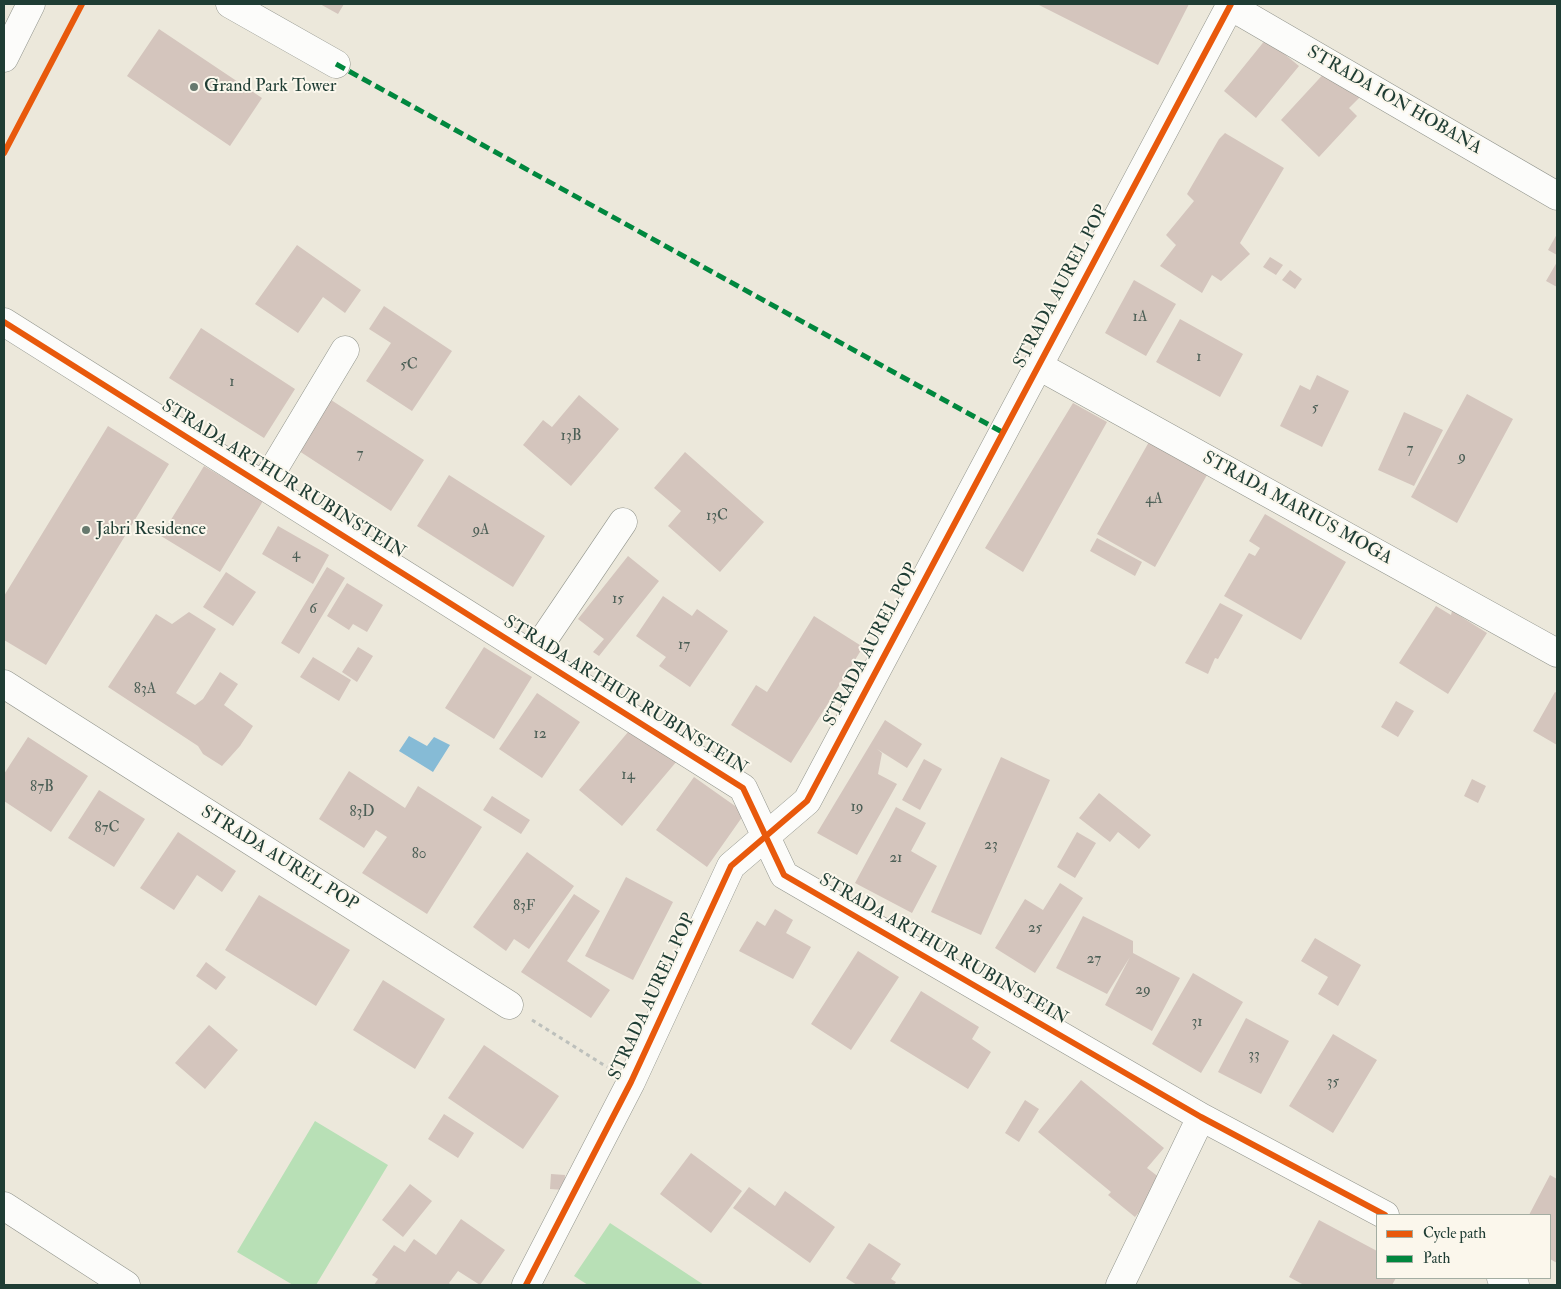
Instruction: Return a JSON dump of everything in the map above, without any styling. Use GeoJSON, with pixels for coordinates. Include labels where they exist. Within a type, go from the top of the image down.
{"type":"FeatureCollection","features":[{"type":"Feature","properties":{"kind":"street"},"geometry":{"type":"LineString","coordinates":[[4,58],[31,4]]}},
{"type":"Feature","properties":{"kind":"street"},"geometry":{"type":"LineString","coordinates":[[230,4],[336,64]]}},
{"type":"Feature","properties":{"kind":"street","name":"STRADA ION HOBANA"},"geometry":{"type":"LineString","coordinates":[[1231,5],[1557,196]]}},
{"type":"Feature","properties":{"kind":"street","name":"STRADA AUREL POP"},"geometry":{"type":"LineString","coordinates":[[526,1285],[630,1082],[731,866],[807,801],[1037,366],[1231,5]]}},
{"type":"Feature","properties":{"kind":"street","name":"STRADA ARTHUR RUBINSTEIN"},"geometry":{"type":"LineString","coordinates":[[4,322],[743,788],[784,875],[1201,1117],[1383,1214]]}},
{"type":"Feature","properties":{"kind":"street"},"geometry":{"type":"LineString","coordinates":[[264,485],[344,350]]}},
{"type":"Feature","properties":{"kind":"street","name":"STRADA MARIUS MOGA"},"geometry":{"type":"LineString","coordinates":[[1037,366],[1557,653]]}},
{"type":"Feature","properties":{"kind":"street"},"geometry":{"type":"LineString","coordinates":[[533,655],[623,522]]}},
{"type":"Feature","properties":{"kind":"street","name":"STRADA AUREL POP"},"geometry":{"type":"LineString","coordinates":[[4,684],[508,1005]]}},
{"type":"Feature","properties":{"kind":"street"},"geometry":{"type":"LineString","coordinates":[[1120,1285],[1201,1117]]}},
{"type":"Feature","properties":{"kind":"street"},"geometry":{"type":"LineString","coordinates":[[4,1206],[126,1285]]}},
{"type":"Feature","properties":{"kind":"street"},"geometry":{"type":"LineString","coordinates":[[1503,1279],[1515,1285]]}},
{"type":"Feature","properties":{"kind":"green space"},"geometry":{"type":"Polygon","coordinates":[[[315,1121],[388,1165],[316,1285],[293,1285],[237,1252],[315,1121]]]}},
{"type":"Feature","properties":{"kind":"green space"},"geometry":{"type":"Polygon","coordinates":[[[610,1223],[704,1285],[588,1285],[574,1276],[610,1223]]]}},
{"type":"Feature","properties":{"kind":"water"},"geometry":{"type":"Polygon","coordinates":[[[409,736],[427,746],[434,737],[450,745],[433,772],[399,751],[409,736]]]}},
{"type":"Feature","properties":{"kind":"building"},"geometry":{"type":"Polygon","coordinates":[[[320,4],[344,4],[338,14],[320,4]]]}},
{"type":"Feature","properties":{"kind":"building"},"geometry":{"type":"Polygon","coordinates":[[[1037,4],[1189,4],[1158,65],[1037,4]]]}},
{"type":"Feature","properties":{"kind":"building","name":"Grand Park Tower"},"geometry":{"type":"Polygon","coordinates":[[[159,29],[262,98],[230,146],[127,76],[159,29]]]}},
{"type":"Feature","properties":{"kind":"building"},"geometry":{"type":"Polygon","coordinates":[[[1266,39],[1299,66],[1256,118],[1224,91],[1266,39]]]}},
{"type":"Feature","properties":{"kind":"building"},"geometry":{"type":"Polygon","coordinates":[[[1329,68],[1360,97],[1349,108],[1357,116],[1319,157],[1281,120],[1329,68]]]}},
{"type":"Feature","properties":{"kind":"building"},"geometry":{"type":"Polygon","coordinates":[[[1225,133],[1284,168],[1240,243],[1250,254],[1221,281],[1212,275],[1202,293],[1160,266],[1176,245],[1166,235],[1194,201],[1187,194],[1219,139],[1225,133]]]}},
{"type":"Feature","properties":{"kind":"building"},"geometry":{"type":"Polygon","coordinates":[[[1557,234],[1557,255],[1548,250],[1557,234]]]}},
{"type":"Feature","properties":{"kind":"building"},"geometry":{"type":"Polygon","coordinates":[[[297,245],[361,290],[345,313],[323,297],[298,333],[255,304],[297,245]]]}},
{"type":"Feature","properties":{"kind":"building"},"geometry":{"type":"Polygon","coordinates":[[[1270,257],[1283,265],[1276,275],[1263,267],[1270,257]]]}},
{"type":"Feature","properties":{"kind":"building"},"geometry":{"type":"Polygon","coordinates":[[[1557,262],[1557,287],[1546,281],[1557,262]]]}},
{"type":"Feature","properties":{"kind":"building"},"geometry":{"type":"Polygon","coordinates":[[[1290,270],[1302,279],[1295,289],[1282,280],[1290,270]]]}},
{"type":"Feature","properties":{"kind":"building"},"geometry":{"type":"Polygon","coordinates":[[[1134,280],[1176,304],[1146,356],[1105,333],[1134,280]]]}},
{"type":"Feature","properties":{"kind":"building"},"geometry":{"type":"Polygon","coordinates":[[[384,306],[452,351],[412,411],[366,381],[391,343],[369,329],[384,306]]]}},
{"type":"Feature","properties":{"kind":"building"},"geometry":{"type":"Polygon","coordinates":[[[1180,319],[1243,354],[1220,397],[1156,362],[1180,319]]]}},
{"type":"Feature","properties":{"kind":"building"},"geometry":{"type":"Polygon","coordinates":[[[201,328],[295,389],[264,438],[169,378],[201,328]]]}},
{"type":"Feature","properties":{"kind":"building"},"geometry":{"type":"Polygon","coordinates":[[[1317,375],[1349,391],[1322,447],[1280,426],[1300,385],[1310,390],[1317,375]]]}},
{"type":"Feature","properties":{"kind":"building"},"geometry":{"type":"Polygon","coordinates":[[[1467,394],[1513,419],[1457,523],[1411,497],[1467,394]]]}},
{"type":"Feature","properties":{"kind":"building"},"geometry":{"type":"Polygon","coordinates":[[[579,395],[619,429],[571,486],[523,445],[543,420],[552,427],[579,395]]]}},
{"type":"Feature","properties":{"kind":"building"},"geometry":{"type":"Polygon","coordinates":[[[328,398],[424,460],[391,511],[296,449],[328,398]]]}},
{"type":"Feature","properties":{"kind":"building"},"geometry":{"type":"Polygon","coordinates":[[[1073,403],[1107,422],[1023,572],[985,548],[1073,403]]]}},
{"type":"Feature","properties":{"kind":"building"},"geometry":{"type":"Polygon","coordinates":[[[1404,412],[1443,430],[1414,486],[1378,470],[1404,412]]]}},
{"type":"Feature","properties":{"kind":"building","name":"Jabri Residence"},"geometry":{"type":"Polygon","coordinates":[[[108,426],[169,464],[46,665],[4,640],[4,596],[108,426]]]}},
{"type":"Feature","properties":{"kind":"building"},"geometry":{"type":"Polygon","coordinates":[[[1154,433],[1212,466],[1155,567],[1097,534],[1154,433]]]}},
{"type":"Feature","properties":{"kind":"building"},"geometry":{"type":"Polygon","coordinates":[[[685,452],[764,522],[720,572],[668,526],[681,511],[654,488],[685,452]]]}},
{"type":"Feature","properties":{"kind":"building"},"geometry":{"type":"Polygon","coordinates":[[[204,466],[263,501],[220,572],[161,536],[204,466]]]}},
{"type":"Feature","properties":{"kind":"building"},"geometry":{"type":"Polygon","coordinates":[[[449,475],[545,536],[513,587],[417,526],[449,475]]]}},
{"type":"Feature","properties":{"kind":"building"},"geometry":{"type":"Polygon","coordinates":[[[1265,514],[1346,562],[1301,640],[1224,596],[1249,553],[1255,556],[1260,548],[1249,541],[1265,514]]]}},
{"type":"Feature","properties":{"kind":"building"},"geometry":{"type":"Polygon","coordinates":[[[278,526],[329,555],[313,584],[262,554],[278,526]]]}},
{"type":"Feature","properties":{"kind":"building"},"geometry":{"type":"Polygon","coordinates":[[[1097,538],[1142,562],[1135,576],[1090,551],[1097,538]]]}},
{"type":"Feature","properties":{"kind":"building"},"geometry":{"type":"Polygon","coordinates":[[[628,556],[659,581],[599,656],[593,652],[604,639],[578,619],[628,556]]]}},
{"type":"Feature","properties":{"kind":"building"},"geometry":{"type":"Polygon","coordinates":[[[327,567],[345,578],[299,654],[281,643],[327,567]]]}},
{"type":"Feature","properties":{"kind":"building"},"geometry":{"type":"Polygon","coordinates":[[[226,572],[256,592],[233,626],[203,607],[226,572]]]}},
{"type":"Feature","properties":{"kind":"building"},"geometry":{"type":"Polygon","coordinates":[[[347,583],[383,605],[367,632],[353,624],[349,630],[327,616],[347,583]]]}},
{"type":"Feature","properties":{"kind":"building"},"geometry":{"type":"Polygon","coordinates":[[[663,596],[692,616],[697,609],[728,631],[690,687],[659,666],[666,657],[636,636],[663,596]]]}},
{"type":"Feature","properties":{"kind":"building"},"geometry":{"type":"Polygon","coordinates":[[[1220,603],[1243,615],[1218,659],[1215,658],[1208,674],[1185,663],[1220,603]]]}},
{"type":"Feature","properties":{"kind":"building"},"geometry":{"type":"Polygon","coordinates":[[[1436,606],[1451,615],[1452,611],[1487,633],[1448,694],[1399,663],[1436,606]]]}},
{"type":"Feature","properties":{"kind":"building"},"geometry":{"type":"Polygon","coordinates":[[[189,612],[216,629],[176,693],[195,705],[203,699],[220,672],[238,684],[224,705],[253,726],[240,746],[222,766],[203,754],[198,746],[108,687],[156,614],[172,624],[189,612]]]}},
{"type":"Feature","properties":{"kind":"building"},"geometry":{"type":"Polygon","coordinates":[[[814,616],[863,647],[791,763],[731,725],[756,685],[767,692],[814,616]]]}},
{"type":"Feature","properties":{"kind":"building"},"geometry":{"type":"Polygon","coordinates":[[[358,647],[373,656],[357,682],[342,672],[358,647]]]}},
{"type":"Feature","properties":{"kind":"building"},"geometry":{"type":"Polygon","coordinates":[[[484,647],[532,677],[494,739],[445,708],[484,647]]]}},
{"type":"Feature","properties":{"kind":"building"},"geometry":{"type":"Polygon","coordinates":[[[313,657],[351,680],[339,701],[300,677],[313,657]]]}},
{"type":"Feature","properties":{"kind":"building"},"geometry":{"type":"Polygon","coordinates":[[[1555,692],[1557,693],[1557,745],[1533,731],[1555,692]]]}},
{"type":"Feature","properties":{"kind":"building"},"geometry":{"type":"Polygon","coordinates":[[[537,693],[580,722],[542,778],[499,749],[537,693]]]}},
{"type":"Feature","properties":{"kind":"building"},"geometry":{"type":"Polygon","coordinates":[[[1396,701],[1414,711],[1398,737],[1381,727],[1396,701]]]}},
{"type":"Feature","properties":{"kind":"building"},"geometry":{"type":"Polygon","coordinates":[[[885,720],[922,744],[907,768],[877,749],[882,753],[878,774],[897,784],[857,855],[817,833],[885,720]]]}},
{"type":"Feature","properties":{"kind":"building"},"geometry":{"type":"Polygon","coordinates":[[[634,725],[677,761],[622,826],[579,790],[634,725]]]}},
{"type":"Feature","properties":{"kind":"building"},"geometry":{"type":"Polygon","coordinates":[[[28,737],[88,776],[51,832],[4,801],[4,774],[28,737]]]}},
{"type":"Feature","properties":{"kind":"building"},"geometry":{"type":"Polygon","coordinates":[[[1001,757],[1050,780],[981,935],[931,912],[1001,757]]]}},
{"type":"Feature","properties":{"kind":"building"},"geometry":{"type":"Polygon","coordinates":[[[924,759],[942,769],[920,810],[902,800],[924,759]]]}},
{"type":"Feature","properties":{"kind":"building"},"geometry":{"type":"Polygon","coordinates":[[[349,771],[405,808],[418,786],[482,827],[427,914],[362,873],[387,837],[376,830],[364,848],[319,819],[349,771]]]}},
{"type":"Feature","properties":{"kind":"building"},"geometry":{"type":"Polygon","coordinates":[[[694,777],[745,813],[707,867],[656,830],[694,777]]]}},
{"type":"Feature","properties":{"kind":"building"},"geometry":{"type":"Polygon","coordinates":[[[1472,779],[1486,786],[1478,803],[1464,796],[1472,779]]]}},
{"type":"Feature","properties":{"kind":"building"},"geometry":{"type":"Polygon","coordinates":[[[99,790],[145,819],[114,867],[68,838],[99,790]]]}},
{"type":"Feature","properties":{"kind":"building"},"geometry":{"type":"Polygon","coordinates":[[[1099,793],[1151,835],[1139,849],[1118,832],[1110,842],[1079,818],[1099,793]]]}},
{"type":"Feature","properties":{"kind":"building"},"geometry":{"type":"Polygon","coordinates":[[[492,796],[530,820],[521,834],[483,810],[492,796]]]}},
{"type":"Feature","properties":{"kind":"building"},"geometry":{"type":"Polygon","coordinates":[[[896,807],[926,823],[911,851],[937,866],[912,913],[855,883],[896,807]]]}},
{"type":"Feature","properties":{"kind":"building"},"geometry":{"type":"Polygon","coordinates":[[[178,832],[236,871],[222,892],[197,875],[174,910],[140,888],[178,832]]]}},
{"type":"Feature","properties":{"kind":"building"},"geometry":{"type":"Polygon","coordinates":[[[1077,832],[1096,843],[1075,878],[1057,867],[1077,832]]]}},
{"type":"Feature","properties":{"kind":"building"},"geometry":{"type":"Polygon","coordinates":[[[527,852],[574,886],[529,949],[514,939],[506,951],[473,927],[527,852]]]}},
{"type":"Feature","properties":{"kind":"building"},"geometry":{"type":"Polygon","coordinates":[[[626,877],[673,902],[633,980],[585,956],[626,877]]]}},
{"type":"Feature","properties":{"kind":"building"},"geometry":{"type":"Polygon","coordinates":[[[1060,883],[1083,898],[1035,973],[995,948],[1025,899],[1043,910],[1060,883]]]}},
{"type":"Feature","properties":{"kind":"building"},"geometry":{"type":"Polygon","coordinates":[[[574,894],[600,911],[567,961],[610,990],[591,1018],[521,972],[574,894]]]}},
{"type":"Feature","properties":{"kind":"building"},"geometry":{"type":"Polygon","coordinates":[[[259,895],[350,950],[316,1006],[225,950],[259,895]]]}},
{"type":"Feature","properties":{"kind":"building"},"geometry":{"type":"Polygon","coordinates":[[[775,909],[793,920],[786,933],[811,947],[793,979],[739,951],[757,921],[765,926],[775,909]]]}},
{"type":"Feature","properties":{"kind":"building"},"geometry":{"type":"Polygon","coordinates":[[[1083,916],[1133,941],[1133,953],[1180,978],[1152,1031],[1105,1005],[1130,957],[1107,994],[1056,968],[1083,916]]]}},
{"type":"Feature","properties":{"kind":"building"},"geometry":{"type":"Polygon","coordinates":[[[1315,938],[1361,965],[1338,1006],[1318,994],[1328,977],[1301,961],[1315,938]]]}},
{"type":"Feature","properties":{"kind":"building"},"geometry":{"type":"Polygon","coordinates":[[[858,951],[899,977],[851,1050],[811,1024],[858,951]]]}},
{"type":"Feature","properties":{"kind":"building"},"geometry":{"type":"Polygon","coordinates":[[[206,962],[226,977],[216,990],[196,976],[206,962]]]}},
{"type":"Feature","properties":{"kind":"building"},"geometry":{"type":"Polygon","coordinates":[[[1193,973],[1243,1002],[1201,1073],[1152,1044],[1193,973]]]}},
{"type":"Feature","properties":{"kind":"building"},"geometry":{"type":"Polygon","coordinates":[[[383,980],[445,1019],[415,1069],[353,1030],[383,980]]]}},
{"type":"Feature","properties":{"kind":"building"},"geometry":{"type":"Polygon","coordinates":[[[921,991],[979,1027],[972,1039],[991,1052],[968,1089],[890,1041],[921,991]]]}},
{"type":"Feature","properties":{"kind":"building"},"geometry":{"type":"Polygon","coordinates":[[[1246,1018],[1289,1041],[1261,1094],[1218,1072],[1246,1018]]]}},
{"type":"Feature","properties":{"kind":"building"},"geometry":{"type":"Polygon","coordinates":[[[209,1025],[238,1050],[205,1089],[175,1063],[209,1025]]]}},
{"type":"Feature","properties":{"kind":"building"},"geometry":{"type":"Polygon","coordinates":[[[1333,1034],[1377,1060],[1333,1133],[1289,1106],[1333,1034]]]}},
{"type":"Feature","properties":{"kind":"building"},"geometry":{"type":"Polygon","coordinates":[[[484,1045],[559,1096],[523,1149],[448,1098],[484,1045]]]}},
{"type":"Feature","properties":{"kind":"building"},"geometry":{"type":"Polygon","coordinates":[[[1081,1080],[1164,1148],[1147,1168],[1164,1181],[1135,1217],[1108,1195],[1111,1192],[1038,1132],[1081,1080]]]}},
{"type":"Feature","properties":{"kind":"building"},"geometry":{"type":"Polygon","coordinates":[[[1025,1100],[1039,1109],[1019,1142],[1005,1133],[1025,1100]]]}},
{"type":"Feature","properties":{"kind":"building"},"geometry":{"type":"Polygon","coordinates":[[[444,1114],[474,1133],[458,1158],[428,1139],[444,1114]]]}},
{"type":"Feature","properties":{"kind":"building"},"geometry":{"type":"Polygon","coordinates":[[[691,1153],[742,1191],[711,1233],[660,1194],[691,1153]]]}},
{"type":"Feature","properties":{"kind":"building"},"geometry":{"type":"Polygon","coordinates":[[[551,1174],[565,1175],[564,1190],[550,1189],[551,1174]]]}},
{"type":"Feature","properties":{"kind":"building"},"geometry":{"type":"Polygon","coordinates":[[[1550,1175],[1557,1179],[1557,1263],[1551,1260],[1551,1214],[1530,1214],[1550,1175]]]}},
{"type":"Feature","properties":{"kind":"building"},"geometry":{"type":"Polygon","coordinates":[[[410,1184],[432,1201],[403,1237],[382,1220],[410,1184]]]}},
{"type":"Feature","properties":{"kind":"building"},"geometry":{"type":"Polygon","coordinates":[[[749,1187],[775,1206],[785,1191],[835,1227],[810,1263],[733,1208],[749,1187]]]}},
{"type":"Feature","properties":{"kind":"building"},"geometry":{"type":"Polygon","coordinates":[[[461,1219],[505,1250],[480,1285],[458,1271],[449,1283],[451,1285],[374,1285],[378,1279],[372,1275],[394,1245],[405,1252],[414,1239],[436,1255],[461,1219]]]}},
{"type":"Feature","properties":{"kind":"building"},"geometry":{"type":"Polygon","coordinates":[[[1319,1220],[1376,1250],[1376,1279],[1395,1279],[1392,1285],[1304,1285],[1289,1277],[1319,1220]]]}},
{"type":"Feature","properties":{"kind":"building"},"geometry":{"type":"Polygon","coordinates":[[[869,1243],[901,1264],[891,1279],[896,1282],[894,1285],[857,1285],[846,1278],[869,1243]]]}},
{"type":"Feature","properties":{"kind":"marked path"},"geometry":{"type":"LineString","coordinates":[[336,64],[1002,432]]}},
{"type":"Feature","properties":{"kind":"cycle path"},"geometry":{"type":"LineString","coordinates":[[4,153],[82,4]]}},
{"type":"Feature","properties":{"kind":"cycle path"},"geometry":{"type":"LineString","coordinates":[[526,1285],[631,1082],[731,866],[807,801],[1231,4]]}},
{"type":"Feature","properties":{"kind":"cycle path"},"geometry":{"type":"LineString","coordinates":[[4,322],[743,788],[784,875],[1201,1117],[1383,1214]]}},
{"type":"Feature","properties":{"kind":"place","name":"Grand Park Tower"},"geometry":{"type":"Point","coordinates":[194,87]}},
{"type":"Feature","properties":{"kind":"place","name":"Jabri Residence"},"geometry":{"type":"Point","coordinates":[86,530]}}]}
